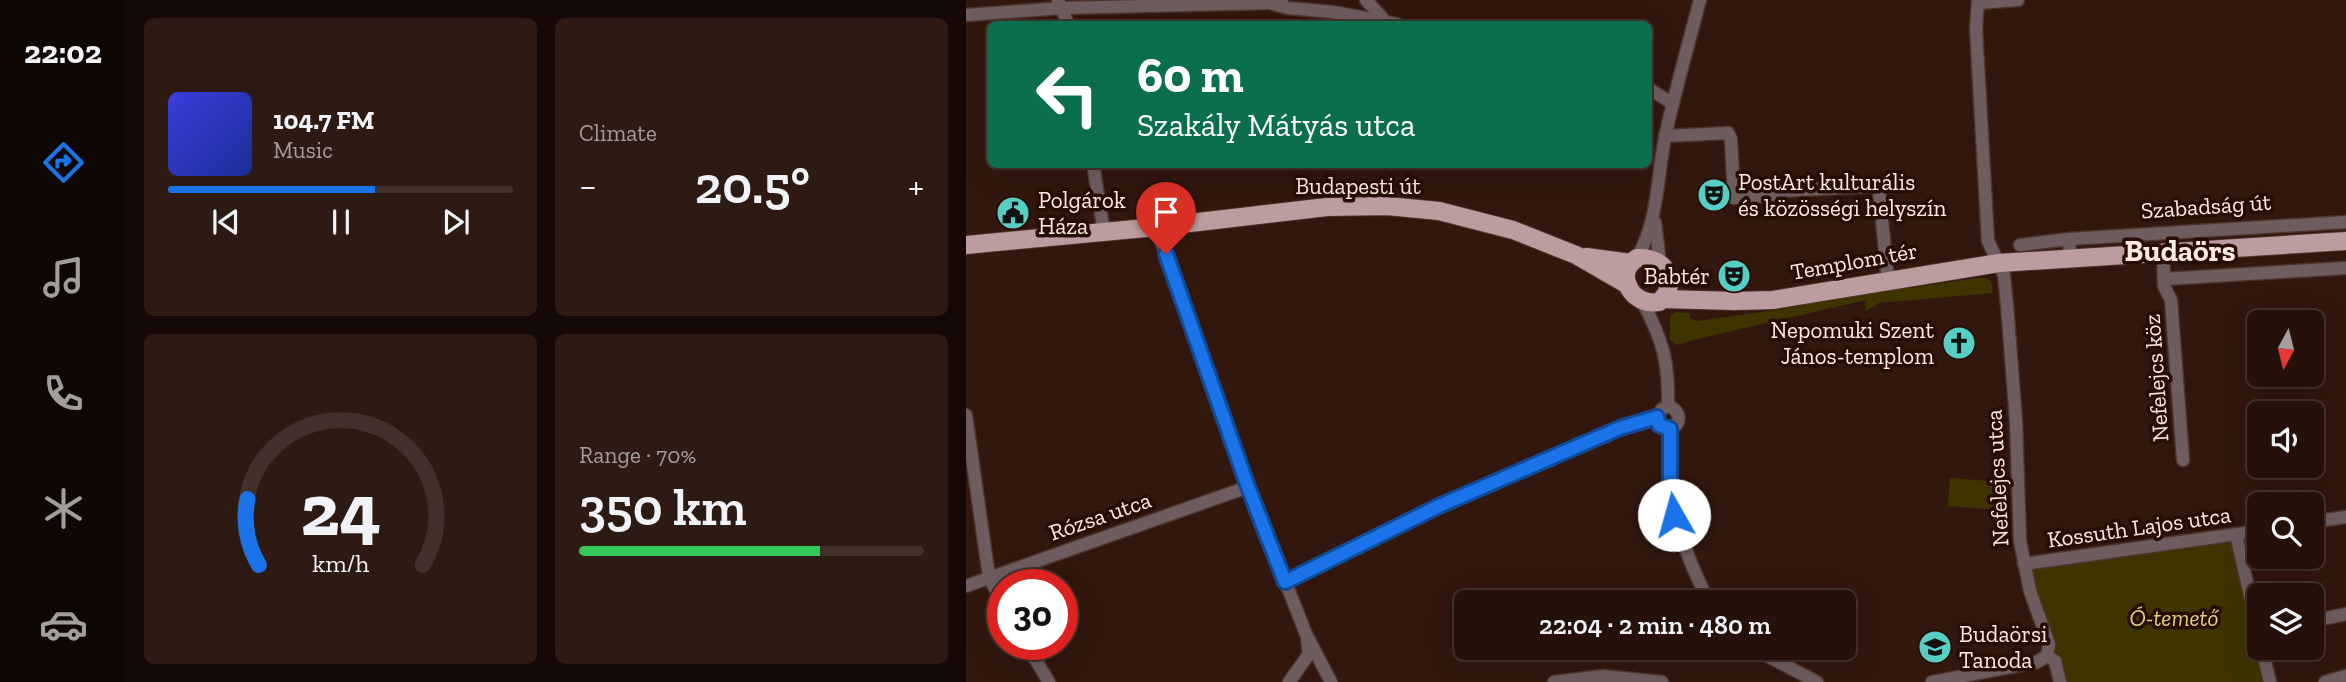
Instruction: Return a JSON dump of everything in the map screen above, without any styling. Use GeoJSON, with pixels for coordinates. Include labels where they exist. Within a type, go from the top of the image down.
{"type":"FeatureCollection","features":[{"type":"Feature","properties":{"kind":"main road","name":"Budapesti út"},"geometry":{"type":"LineString","coordinates":[[966,245],[1327,207],[1414,208],[1490,223],[1576,255],[1628,285]]}},
{"type":"Feature","properties":{"kind":"main road","name":"Szabadság út"},"geometry":{"type":"LineString","coordinates":[[1998,263],[2069,248],[2163,252],[2346,241]]}},
{"type":"Feature","properties":{"kind":"main road","name":"Budapesti út"},"geometry":{"type":"LineString","coordinates":[[1576,255],[1634,261]]}},
{"type":"Feature","properties":{"kind":"main road"},"geometry":{"type":"LineString","coordinates":[[1646,258],[1661,263],[1671,280],[1668,292],[1655,301],[1632,293],[1627,276],[1634,261],[1646,258]]}},
{"type":"Feature","properties":{"kind":"main road","name":"Templom tér"},"geometry":{"type":"LineString","coordinates":[[1655,301],[1773,300],[1998,263]]}},
{"type":"Feature","properties":{"kind":"main road","name":"Templom tér"},"geometry":{"type":"LineString","coordinates":[[1671,280],[1718,301]]}},
{"type":"Feature","properties":{"kind":"street"},"geometry":{"type":"LineString","coordinates":[[966,15],[1061,4],[1282,0]]}},
{"type":"Feature","properties":{"kind":"street"},"geometry":{"type":"LineString","coordinates":[[1366,0],[1389,21]]}},
{"type":"Feature","properties":{"kind":"street"},"geometry":{"type":"LineString","coordinates":[[1634,261],[1646,243],[1654,215],[1665,136],[1700,0]]}},
{"type":"Feature","properties":{"kind":"street"},"geometry":{"type":"LineString","coordinates":[[1978,1],[2018,0]]}},
{"type":"Feature","properties":{"kind":"street","name":"Nefelejcs utca"},"geometry":{"type":"LineString","coordinates":[[1978,1],[1976,29],[1988,241],[2004,275],[2016,421],[2020,541],[2030,591],[2049,644],[2047,656],[2055,661],[2060,682]]}},
{"type":"Feature","properties":{"kind":"street"},"geometry":{"type":"LineString","coordinates":[[1269,2],[1288,8],[1333,12],[1380,21]]}},
{"type":"Feature","properties":{"kind":"street"},"geometry":{"type":"LineString","coordinates":[[1061,4],[1067,21]]}},
{"type":"Feature","properties":{"kind":"street"},"geometry":{"type":"LineString","coordinates":[[1652,91],[1673,104]]}},
{"type":"Feature","properties":{"kind":"street"},"geometry":{"type":"LineString","coordinates":[[1665,136],[1726,132],[1731,139],[1734,198],[1769,196],[1781,191],[1875,186],[1880,190],[1888,281]]}},
{"type":"Feature","properties":{"kind":"street"},"geometry":{"type":"LineString","coordinates":[[1094,168],[1104,232]]}},
{"type":"Feature","properties":{"kind":"street"},"geometry":{"type":"LineString","coordinates":[[1654,215],[1661,263]]}},
{"type":"Feature","properties":{"kind":"street","name":"Szabadság út"},"geometry":{"type":"LineString","coordinates":[[2020,245],[2069,248],[2346,222]]}},
{"type":"Feature","properties":{"kind":"street"},"geometry":{"type":"LineString","coordinates":[[1156,227],[1248,487],[1306,634],[1331,682]]}},
{"type":"Feature","properties":{"kind":"street","name":"Nefelejcs köz"},"geometry":{"type":"LineString","coordinates":[[2163,252],[2165,290],[2171,300],[2183,460]]}},
{"type":"Feature","properties":{"kind":"street"},"geometry":{"type":"LineString","coordinates":[[2164,279],[2346,268]]}},
{"type":"Feature","properties":{"kind":"street"},"geometry":{"type":"LineString","coordinates":[[1655,301],[1669,378],[1668,407]]}},
{"type":"Feature","properties":{"kind":"street"},"geometry":{"type":"LineString","coordinates":[[1668,407],[1679,415],[1677,424],[1670,429],[1659,425],[1657,417],[1662,408],[1668,407]]}},
{"type":"Feature","properties":{"kind":"street"},"geometry":{"type":"LineString","coordinates":[[966,415],[988,569]]}},
{"type":"Feature","properties":{"kind":"street"},"geometry":{"type":"LineString","coordinates":[[1285,582],[1439,506],[1620,428],[1657,417]]}},
{"type":"Feature","properties":{"kind":"street"},"geometry":{"type":"LineString","coordinates":[[1670,429],[1670,488],[1674,515],[1685,549],[1704,590]]}},
{"type":"Feature","properties":{"kind":"street","name":"Rózsa utca"},"geometry":{"type":"LineString","coordinates":[[1012,569],[1248,487]]}},
{"type":"Feature","properties":{"kind":"street"},"geometry":{"type":"LineString","coordinates":[[2324,520],[2346,517]]}},
{"type":"Feature","properties":{"kind":"street","name":"Kossuth Lajos utca"},"geometry":{"type":"LineString","coordinates":[[2024,564],[2247,533]]}},
{"type":"Feature","properties":{"kind":"street"},"geometry":{"type":"LineString","coordinates":[[2236,535],[2248,583]]}},
{"type":"Feature","properties":{"kind":"street","name":"Rózsa utca"},"geometry":{"type":"LineString","coordinates":[[966,586],[987,578]]}},
{"type":"Feature","properties":{"kind":"street"},"geometry":{"type":"LineString","coordinates":[[2324,619],[2346,614]]}},
{"type":"Feature","properties":{"kind":"street"},"geometry":{"type":"LineString","coordinates":[[1289,682],[1309,654],[1306,634]]}},
{"type":"Feature","properties":{"kind":"street"},"geometry":{"type":"LineString","coordinates":[[1932,682],[2037,662],[2047,656]]}},
{"type":"Feature","properties":{"kind":"street"},"geometry":{"type":"LineString","coordinates":[[1036,660],[1049,682]]}},
{"type":"Feature","properties":{"kind":"street"},"geometry":{"type":"LineString","coordinates":[[1775,660],[1816,682]]}},
{"type":"Feature","properties":{"kind":"street"},"geometry":{"type":"LineString","coordinates":[[2265,660],[2270,682]]}},
{"type":"Feature","properties":{"kind":"street"},"geometry":{"type":"LineString","coordinates":[[1554,682],[1603,676],[1662,682]]}},
{"type":"Feature","properties":{"kind":"street"},"geometry":{"type":"LineString","coordinates":[[2325,682],[2346,677]]}},
{"type":"Feature","properties":{"kind":"green space"},"geometry":{"type":"Polygon","coordinates":[[[1984,277],[1991,281],[1993,293],[1879,303],[1865,312],[1866,300],[1676,345],[1670,340],[1670,316],[1675,312],[1690,313],[1690,319],[1697,321],[1783,309],[1885,286],[1909,288],[1984,277]]]}},
{"type":"Feature","properties":{"kind":"green space"},"geometry":{"type":"Polygon","coordinates":[[[1950,478],[2003,482],[2001,510],[1948,506],[1950,478]]]}},
{"type":"Feature","properties":{"kind":"green space","name":"Ó-temető"},"geometry":{"type":"Polygon","coordinates":[[[2236,535],[2247,583],[2247,660],[2263,660],[2270,682],[2060,682],[2024,564],[2236,535]]]}},
{"type":"Feature","properties":{"kind":"place","name":"PostArt kulturális és közösségi helyszín"},"geometry":{"type":"Point","coordinates":[1714,195]}},
{"type":"Feature","properties":{"kind":"place","name":"Polgárok Háza"},"geometry":{"type":"Point","coordinates":[1013,213]}},
{"type":"Feature","properties":{"kind":"place","name":"Babtér"},"geometry":{"type":"Point","coordinates":[1734,276]}},
{"type":"Feature","properties":{"kind":"place","name":"Nepomuki Szent János-templom"},"geometry":{"type":"Point","coordinates":[1959,343]}},
{"type":"Feature","properties":{"kind":"place","name":"Budaörsi Tanoda"},"geometry":{"type":"Point","coordinates":[1935,647]}},
{"type":"Feature","properties":{"kind":"district","name":"Budaörs"},"geometry":{"type":"Point","coordinates":[2180,251]}},
{"type":"Feature","properties":{"kind":"route"},"geometry":{"type":"LineString","coordinates":[[1166,254],[1248,487],[1285,582],[1439,506],[1620,428],[1657,417],[1659,425],[1670,429],[1670,488],[1674,515]]}}]}
